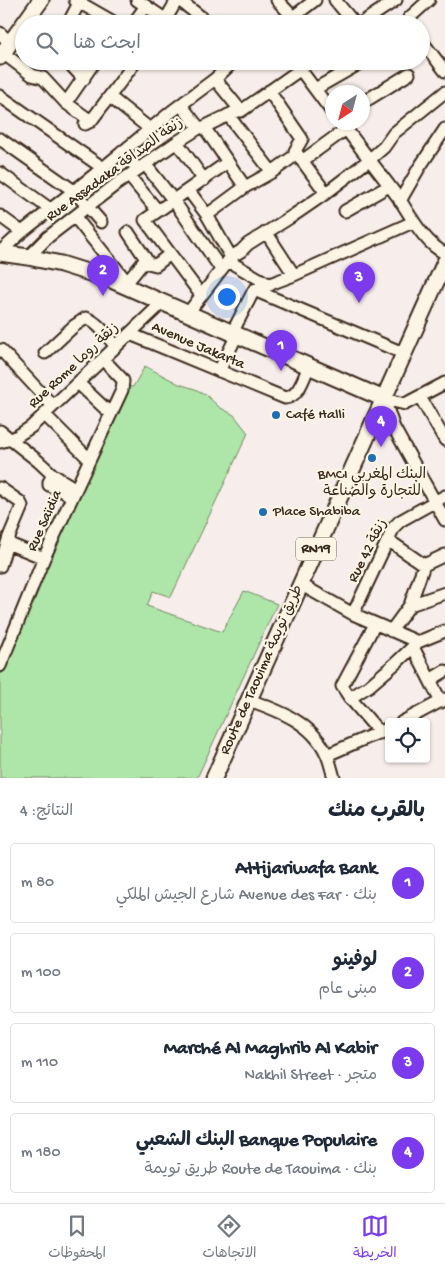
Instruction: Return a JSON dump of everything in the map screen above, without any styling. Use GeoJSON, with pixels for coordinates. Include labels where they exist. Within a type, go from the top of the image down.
{"type":"FeatureCollection","features":[{"type":"Feature","properties":{"kind":"main road"},"geometry":{"type":"LineString","coordinates":[[29,15],[41,0]]}},
{"type":"Feature","properties":{"kind":"main road"},"geometry":{"type":"LineString","coordinates":[[3,47],[15,32]]}},
{"type":"Feature","properties":{"kind":"main road"},"geometry":{"type":"LineString","coordinates":[[0,253],[77,268],[125,284],[384,399]]}},
{"type":"Feature","properties":{"kind":"main road","name":"Route de Taouima طريق تويمة"},"geometry":{"type":"LineString","coordinates":[[214,778],[445,262]]}},
{"type":"Feature","properties":{"kind":"street"},"geometry":{"type":"LineString","coordinates":[[168,15],[178,0],[198,15]]}},
{"type":"Feature","properties":{"kind":"street"},"geometry":{"type":"LineString","coordinates":[[278,0],[286,15]]}},
{"type":"Feature","properties":{"kind":"street"},"geometry":{"type":"LineString","coordinates":[[296,15],[315,0]]}},
{"type":"Feature","properties":{"kind":"street"},"geometry":{"type":"LineString","coordinates":[[335,0],[348,15]]}},
{"type":"Feature","properties":{"kind":"street"},"geometry":{"type":"LineString","coordinates":[[382,15],[396,0]]}},
{"type":"Feature","properties":{"kind":"street"},"geometry":{"type":"LineString","coordinates":[[413,15],[429,0]]}},
{"type":"Feature","properties":{"kind":"street"},"geometry":{"type":"LineString","coordinates":[[138,15],[144,3],[157,15]]}},
{"type":"Feature","properties":{"kind":"street"},"geometry":{"type":"LineString","coordinates":[[3,47],[15,59]]}},
{"type":"Feature","properties":{"kind":"street"},"geometry":{"type":"LineString","coordinates":[[430,52],[445,72]]}},
{"type":"Feature","properties":{"kind":"street"},"geometry":{"type":"LineString","coordinates":[[27,70],[32,75],[43,78],[89,124],[129,70]]}},
{"type":"Feature","properties":{"kind":"street"},"geometry":{"type":"LineString","coordinates":[[76,70],[84,78]]}},
{"type":"Feature","properties":{"kind":"street"},"geometry":{"type":"LineString","coordinates":[[66,103],[89,70]]}},
{"type":"Feature","properties":{"kind":"street"},"geometry":{"type":"LineString","coordinates":[[0,253],[22,232],[104,168],[122,151],[215,80],[225,70]]}},
{"type":"Feature","properties":{"kind":"street","name":"Rue Assadaka زنقة الصداقة"},"geometry":{"type":"LineString","coordinates":[[28,257],[48,238],[137,170],[177,142],[236,111],[241,111],[294,70]]}},
{"type":"Feature","properties":{"kind":"street"},"geometry":{"type":"LineString","coordinates":[[304,70],[325,103]]}},
{"type":"Feature","properties":{"kind":"street"},"geometry":{"type":"LineString","coordinates":[[315,89],[348,70]]}},
{"type":"Feature","properties":{"kind":"street"},"geometry":{"type":"LineString","coordinates":[[370,98],[409,74]]}},
{"type":"Feature","properties":{"kind":"street"},"geometry":{"type":"LineString","coordinates":[[215,80],[241,111]]}},
{"type":"Feature","properties":{"kind":"street"},"geometry":{"type":"LineString","coordinates":[[268,91],[302,139],[299,153],[326,193]]}},
{"type":"Feature","properties":{"kind":"street"},"geometry":{"type":"LineString","coordinates":[[188,313],[227,262],[266,232],[326,193],[369,160],[384,147],[394,133],[445,92]]}},
{"type":"Feature","properties":{"kind":"street"},"geometry":{"type":"LineString","coordinates":[[0,96],[104,168]]}},
{"type":"Feature","properties":{"kind":"street"},"geometry":{"type":"LineString","coordinates":[[110,96],[150,129]]}},
{"type":"Feature","properties":{"kind":"street"},"geometry":{"type":"LineString","coordinates":[[181,106],[202,128],[245,187]]}},
{"type":"Feature","properties":{"kind":"street"},"geometry":{"type":"LineString","coordinates":[[228,115],[272,172]]}},
{"type":"Feature","properties":{"kind":"street"},"geometry":{"type":"LineString","coordinates":[[400,201],[418,168],[445,129]]}},
{"type":"Feature","properties":{"kind":"street"},"geometry":{"type":"LineString","coordinates":[[207,215],[245,187],[272,172],[336,130]]}},
{"type":"Feature","properties":{"kind":"street"},"geometry":{"type":"LineString","coordinates":[[346,130],[400,201],[413,222],[434,246],[445,253]]}},
{"type":"Feature","properties":{"kind":"street"},"geometry":{"type":"LineString","coordinates":[[0,140],[74,191],[101,222]]}},
{"type":"Feature","properties":{"kind":"street"},"geometry":{"type":"LineString","coordinates":[[177,142],[204,180]]}},
{"type":"Feature","properties":{"kind":"street"},"geometry":{"type":"LineString","coordinates":[[122,151],[137,170],[158,211]]}},
{"type":"Feature","properties":{"kind":"street"},"geometry":{"type":"LineString","coordinates":[[201,295],[145,222],[146,219],[228,162]]}},
{"type":"Feature","properties":{"kind":"street"},"geometry":{"type":"LineString","coordinates":[[137,170],[174,201],[227,262],[270,285]]}},
{"type":"Feature","properties":{"kind":"street"},"geometry":{"type":"LineString","coordinates":[[0,173],[50,210]]}},
{"type":"Feature","properties":{"kind":"street"},"geometry":{"type":"LineString","coordinates":[[346,211],[389,186]]}},
{"type":"Feature","properties":{"kind":"street"},"geometry":{"type":"LineString","coordinates":[[189,190],[207,215],[227,262]]}},
{"type":"Feature","properties":{"kind":"street"},"geometry":{"type":"LineString","coordinates":[[0,216],[22,232]]}},
{"type":"Feature","properties":{"kind":"street"},"geometry":{"type":"LineString","coordinates":[[75,217],[125,284],[146,258],[128,232]]}},
{"type":"Feature","properties":{"kind":"street"},"geometry":{"type":"LineString","coordinates":[[219,371],[254,290],[294,275],[413,222]]}},
{"type":"Feature","properties":{"kind":"street"},"geometry":{"type":"LineString","coordinates":[[266,232],[294,275]]}},
{"type":"Feature","properties":{"kind":"street"},"geometry":{"type":"LineString","coordinates":[[144,262],[156,265],[170,254]]}},
{"type":"Feature","properties":{"kind":"street"},"geometry":{"type":"LineString","coordinates":[[254,290],[403,353]]}},
{"type":"Feature","properties":{"kind":"street","name":"Rue Rome زنقة روما"},"geometry":{"type":"LineString","coordinates":[[3,434],[25,432],[163,302]]}},
{"type":"Feature","properties":{"kind":"street"},"geometry":{"type":"LineString","coordinates":[[45,353],[85,318],[88,318],[116,347]]}},
{"type":"Feature","properties":{"kind":"street","name":"Avenue Jakarta"},"geometry":{"type":"LineString","coordinates":[[130,334],[281,397],[289,398],[295,395],[310,366]]}},
{"type":"Feature","properties":{"kind":"street"},"geometry":{"type":"LineString","coordinates":[[1,350],[89,459]]}},
{"type":"Feature","properties":{"kind":"street","name":"Rue Saïdia"},"geometry":{"type":"LineString","coordinates":[[0,666],[44,558],[122,390],[122,379],[103,359]]}},
{"type":"Feature","properties":{"kind":"street"},"geometry":{"type":"LineString","coordinates":[[78,383],[110,414]]}},
{"type":"Feature","properties":{"kind":"street"},"geometry":{"type":"LineString","coordinates":[[384,399],[405,404],[445,383]]}},
{"type":"Feature","properties":{"kind":"street"},"geometry":{"type":"LineString","coordinates":[[420,397],[445,440]]}},
{"type":"Feature","properties":{"kind":"street"},"geometry":{"type":"LineString","coordinates":[[384,399],[394,428],[440,498],[445,520]]}},
{"type":"Feature","properties":{"kind":"street"},"geometry":{"type":"LineString","coordinates":[[3,434],[74,492]]}},
{"type":"Feature","properties":{"kind":"street"},"geometry":{"type":"LineString","coordinates":[[0,488],[22,506],[5,537],[0,566]]}},
{"type":"Feature","properties":{"kind":"street","name":"Rue 42 زنقة"},"geometry":{"type":"LineString","coordinates":[[353,614],[394,527],[400,520],[440,498]]}},
{"type":"Feature","properties":{"kind":"street"},"geometry":{"type":"LineString","coordinates":[[5,537],[44,558]]}},
{"type":"Feature","properties":{"kind":"street"},"geometry":{"type":"LineString","coordinates":[[388,540],[424,565]]}},
{"type":"Feature","properties":{"kind":"street"},"geometry":{"type":"LineString","coordinates":[[391,631],[410,605],[424,565],[445,555]]}},
{"type":"Feature","properties":{"kind":"street"},"geometry":{"type":"LineString","coordinates":[[300,584],[353,614],[391,631],[416,645],[430,680],[443,701],[410,718]]}},
{"type":"Feature","properties":{"kind":"street"},"geometry":{"type":"LineString","coordinates":[[410,605],[445,593]]}},
{"type":"Feature","properties":{"kind":"street"},"geometry":{"type":"LineString","coordinates":[[327,755],[384,731],[350,698],[342,686],[375,624]]}},
{"type":"Feature","properties":{"kind":"street"},"geometry":{"type":"LineString","coordinates":[[350,698],[376,680],[416,645],[445,631]]}},
{"type":"Feature","properties":{"kind":"street"},"geometry":{"type":"LineString","coordinates":[[430,680],[445,671]]}},
{"type":"Feature","properties":{"kind":"street"},"geometry":{"type":"LineString","coordinates":[[249,700],[277,710],[303,725],[316,737],[327,755],[334,778]]}},
{"type":"Feature","properties":{"kind":"green space"},"geometry":{"type":"Polygon","coordinates":[[[145,366],[179,384],[205,394],[219,407],[234,415],[248,433],[171,597],[153,591],[147,606],[222,632],[244,591],[277,604],[197,778],[0,778],[0,675],[126,386],[133,387],[145,366]]]}},
{"type":"Feature","properties":{"kind":"place","name":"لوفينو"},"geometry":{"type":"Point","coordinates":[103,296]}},
{"type":"Feature","properties":{"kind":"place","name":"Marché Al Maghrib Al Kabir"},"geometry":{"type":"Point","coordinates":[359,303]}},
{"type":"Feature","properties":{"kind":"place","name":"Attijariwafa Bank"},"geometry":{"type":"Point","coordinates":[281,371]}},
{"type":"Feature","properties":{"kind":"place","name":"Café Halli"},"geometry":{"type":"Point","coordinates":[276,415]}},
{"type":"Feature","properties":{"kind":"place","name":"Banque Populaire البنك الشعبي"},"geometry":{"type":"Point","coordinates":[381,447]}},
{"type":"Feature","properties":{"kind":"place","name":"BMCI البنك المغربي للتجارة والصناعة"},"geometry":{"type":"Point","coordinates":[372,458]}},
{"type":"Feature","properties":{"kind":"place","name":"Place Shabiba"},"geometry":{"type":"Point","coordinates":[263,512]}}]}
